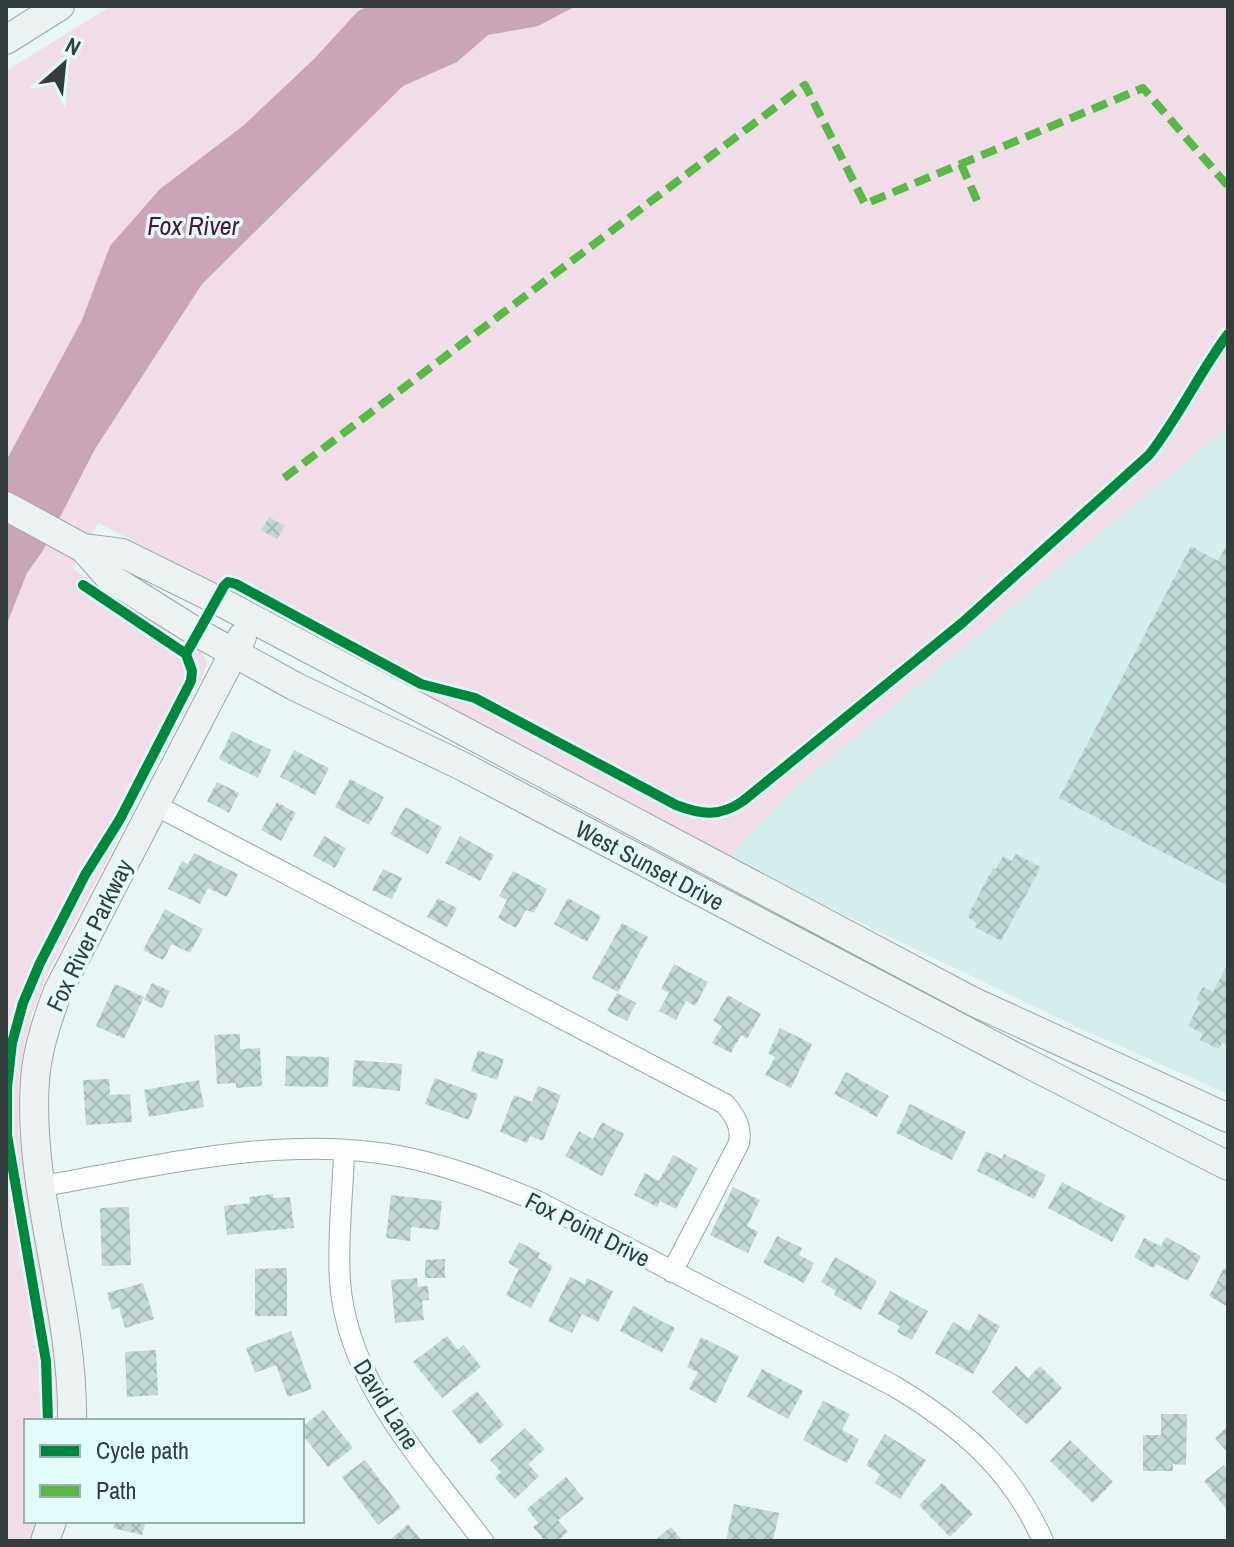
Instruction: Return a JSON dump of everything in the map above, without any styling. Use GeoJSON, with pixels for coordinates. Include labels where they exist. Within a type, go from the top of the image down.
{"type":"FeatureCollection","features":[{"type":"Feature","properties":{"kind":"main road"},"geometry":{"type":"LineString","coordinates":[[6,40],[60,6]]}},
{"type":"Feature","properties":{"kind":"main road","name":"West Sunset Drive"},"geometry":{"type":"LineString","coordinates":[[6,506],[83,548],[109,577],[296,687],[460,765],[1027,1063],[1223,1155]]}},
{"type":"Feature","properties":{"kind":"main road","name":"West Sunset Drive"},"geometry":{"type":"LineString","coordinates":[[83,548],[122,553],[974,1002],[1228,1118]]}},
{"type":"Feature","properties":{"kind":"main road","name":"Fox River Parkway"},"geometry":{"type":"LineString","coordinates":[[72,1419],[71,1369],[34,1131],[40,1049],[58,991],[251,619]]}},
{"type":"Feature","properties":{"kind":"main road"},"geometry":{"type":"LineString","coordinates":[[1090,1094],[1138,1104],[1193,1128],[1228,1131]]}},
{"type":"Feature","properties":{"kind":"street"},"geometry":{"type":"LineString","coordinates":[[155,805],[725,1104],[736,1118],[741,1132],[739,1143],[672,1272]]}},
{"type":"Feature","properties":{"kind":"street","name":"Fox Point Drive"},"geometry":{"type":"LineString","coordinates":[[42,1186],[258,1152],[306,1149],[402,1157],[489,1181],[537,1201],[937,1411],[996,1466],[1023,1503],[1043,1541]]}},
{"type":"Feature","properties":{"kind":"street","name":"David Lane"},"geometry":{"type":"LineString","coordinates":[[344,1151],[340,1283],[352,1344],[372,1389],[483,1541]]}},
{"type":"Feature","properties":{"kind":"shaded area"},"geometry":{"type":"Polygon","coordinates":[[[111,6],[1228,6],[1228,427],[790,792],[728,859],[258,605],[98,523],[73,569],[199,648],[207,662],[202,678],[47,975],[24,1045],[19,1086],[19,1133],[56,1366],[57,1419],[24,1419],[24,1523],[35,1523],[29,1541],[6,1541],[6,71],[111,6]]]}},
{"type":"Feature","properties":{"kind":"shaded area"},"geometry":{"type":"Polygon","coordinates":[[[1228,427],[1228,1094],[1075,1026],[728,859],[790,792],[1228,427]]]}},
{"type":"Feature","properties":{"kind":"water","name":"Fox River"},"geometry":{"type":"Polygon","coordinates":[[[369,6],[576,6],[538,26],[488,35],[457,62],[403,86],[202,284],[95,449],[42,552],[27,573],[6,626],[6,461],[82,320],[110,246],[160,189],[243,126],[314,59],[358,11],[369,6]]]}},
{"type":"Feature","properties":{"kind":"building"},"geometry":{"type":"Polygon","coordinates":[[[269,517],[285,526],[277,539],[261,530],[269,517]]]}},
{"type":"Feature","properties":{"kind":"building"},"geometry":{"type":"Polygon","coordinates":[[[1228,543],[1228,886],[1059,798],[1191,546],[1218,561],[1228,543]]]}},
{"type":"Feature","properties":{"kind":"building"},"geometry":{"type":"Polygon","coordinates":[[[232,731],[271,750],[258,778],[219,759],[232,731]]]}},
{"type":"Feature","properties":{"kind":"building"},"geometry":{"type":"Polygon","coordinates":[[[294,750],[329,768],[315,795],[280,777],[294,750]]]}},
{"type":"Feature","properties":{"kind":"building"},"geometry":{"type":"Polygon","coordinates":[[[350,779],[384,797],[369,825],[335,807],[350,779]]]}},
{"type":"Feature","properties":{"kind":"building"},"geometry":{"type":"Polygon","coordinates":[[[217,782],[239,793],[229,813],[207,801],[217,782]]]}},
{"type":"Feature","properties":{"kind":"building"},"geometry":{"type":"Polygon","coordinates":[[[277,802],[296,813],[281,841],[261,830],[277,802]]]}},
{"type":"Feature","properties":{"kind":"building"},"geometry":{"type":"Polygon","coordinates":[[[405,807],[442,827],[428,854],[390,834],[405,807]]]}},
{"type":"Feature","properties":{"kind":"building"},"geometry":{"type":"Polygon","coordinates":[[[324,836],[346,848],[335,868],[313,856],[324,836]]]}},
{"type":"Feature","properties":{"kind":"building"},"geometry":{"type":"Polygon","coordinates":[[[460,836],[494,855],[480,881],[445,863],[460,836]]]}},
{"type":"Feature","properties":{"kind":"building"},"geometry":{"type":"Polygon","coordinates":[[[194,853],[238,874],[227,897],[208,888],[200,904],[168,889],[182,861],[188,864],[194,853]]]}},
{"type":"Feature","properties":{"kind":"building"},"geometry":{"type":"Polygon","coordinates":[[[1016,854],[1041,867],[1001,941],[975,927],[977,923],[967,917],[993,868],[996,869],[1003,856],[1012,861],[1016,854]]]}},
{"type":"Feature","properties":{"kind":"building"},"geometry":{"type":"Polygon","coordinates":[[[383,869],[402,878],[392,899],[372,890],[383,869]]]}},
{"type":"Feature","properties":{"kind":"building"},"geometry":{"type":"Polygon","coordinates":[[[513,871],[547,889],[534,913],[526,910],[516,928],[498,918],[507,900],[499,896],[513,871]]]}},
{"type":"Feature","properties":{"kind":"building"},"geometry":{"type":"Polygon","coordinates":[[[438,898],[457,908],[447,927],[427,917],[438,898]]]}},
{"type":"Feature","properties":{"kind":"building"},"geometry":{"type":"Polygon","coordinates":[[[568,898],[601,916],[587,942],[554,924],[568,898]]]}},
{"type":"Feature","properties":{"kind":"building"},"geometry":{"type":"Polygon","coordinates":[[[165,909],[203,929],[190,953],[172,944],[163,960],[143,950],[165,909]]]}},
{"type":"Feature","properties":{"kind":"building"},"geometry":{"type":"Polygon","coordinates":[[[622,923],[648,937],[618,992],[592,978],[622,923]]]}},
{"type":"Feature","properties":{"kind":"building"},"geometry":{"type":"Polygon","coordinates":[[[674,964],[708,982],[695,1006],[686,1001],[676,1020],[659,1011],[669,993],[661,989],[674,964]]]}},
{"type":"Feature","properties":{"kind":"building"},"geometry":{"type":"Polygon","coordinates":[[[1226,967],[1228,1045],[1222,1042],[1219,1049],[1200,1040],[1203,1034],[1188,1026],[1200,1002],[1196,999],[1203,987],[1213,992],[1226,967]]]}},
{"type":"Feature","properties":{"kind":"building"},"geometry":{"type":"Polygon","coordinates":[[[152,983],[170,991],[162,1008],[144,1000],[152,983]]]}},
{"type":"Feature","properties":{"kind":"building"},"geometry":{"type":"Polygon","coordinates":[[[115,984],[144,997],[124,1039],[96,1026],[115,984]]]}},
{"type":"Feature","properties":{"kind":"building"},"geometry":{"type":"Polygon","coordinates":[[[617,993],[636,1003],[627,1021],[607,1011],[617,993]]]}},
{"type":"Feature","properties":{"kind":"building"},"geometry":{"type":"Polygon","coordinates":[[[728,995],[761,1014],[747,1039],[741,1035],[731,1053],[712,1043],[722,1026],[713,1021],[728,995]]]}},
{"type":"Feature","properties":{"kind":"building"},"geometry":{"type":"Polygon","coordinates":[[[780,1028],[812,1044],[791,1088],[765,1075],[775,1057],[768,1053],[780,1028]]]}},
{"type":"Feature","properties":{"kind":"building"},"geometry":{"type":"Polygon","coordinates":[[[240,1034],[240,1049],[260,1048],[262,1086],[236,1088],[236,1083],[217,1084],[214,1035],[240,1034]]]}},
{"type":"Feature","properties":{"kind":"building"},"geometry":{"type":"Polygon","coordinates":[[[478,1050],[504,1059],[497,1080],[471,1071],[478,1050]]]}},
{"type":"Feature","properties":{"kind":"building"},"geometry":{"type":"Polygon","coordinates":[[[286,1056],[329,1057],[328,1087],[285,1086],[286,1056]]]}},
{"type":"Feature","properties":{"kind":"building"},"geometry":{"type":"Polygon","coordinates":[[[354,1060],[402,1064],[400,1091],[352,1086],[354,1060]]]}},
{"type":"Feature","properties":{"kind":"building"},"geometry":{"type":"Polygon","coordinates":[[[846,1072],[889,1096],[877,1117],[834,1094],[846,1072]]]}},
{"type":"Feature","properties":{"kind":"building"},"geometry":{"type":"Polygon","coordinates":[[[435,1078],[478,1094],[469,1120],[425,1104],[435,1078]]]}},
{"type":"Feature","properties":{"kind":"building"},"geometry":{"type":"Polygon","coordinates":[[[109,1079],[110,1095],[130,1094],[132,1122],[86,1125],[83,1080],[109,1079]]]}},
{"type":"Feature","properties":{"kind":"building"},"geometry":{"type":"Polygon","coordinates":[[[199,1080],[204,1107],[149,1117],[144,1090],[199,1080]]]}},
{"type":"Feature","properties":{"kind":"building"},"geometry":{"type":"Polygon","coordinates":[[[538,1086],[561,1095],[543,1141],[530,1136],[527,1143],[500,1132],[514,1095],[532,1102],[538,1086]]]}},
{"type":"Feature","properties":{"kind":"building"},"geometry":{"type":"Polygon","coordinates":[[[910,1104],[966,1132],[952,1160],[896,1133],[910,1104]]]}},
{"type":"Feature","properties":{"kind":"building"},"geometry":{"type":"Polygon","coordinates":[[[602,1122],[624,1134],[602,1176],[565,1156],[579,1131],[593,1139],[602,1122]]]}},
{"type":"Feature","properties":{"kind":"building"},"geometry":{"type":"Polygon","coordinates":[[[986,1151],[1002,1159],[1004,1154],[1046,1175],[1034,1199],[977,1171],[986,1151]]]}},
{"type":"Feature","properties":{"kind":"building"},"geometry":{"type":"Polygon","coordinates":[[[673,1155],[698,1168],[676,1209],[660,1201],[657,1207],[634,1195],[645,1173],[659,1181],[673,1155]]]}},
{"type":"Feature","properties":{"kind":"building"},"geometry":{"type":"Polygon","coordinates":[[[1062,1182],[1126,1216],[1112,1242],[1048,1208],[1062,1182]]]}},
{"type":"Feature","properties":{"kind":"building"},"geometry":{"type":"Polygon","coordinates":[[[733,1187],[760,1200],[747,1226],[758,1232],[748,1253],[710,1235],[733,1187]]]}},
{"type":"Feature","properties":{"kind":"building"},"geometry":{"type":"Polygon","coordinates":[[[273,1194],[273,1198],[290,1197],[294,1228],[227,1235],[224,1206],[250,1203],[249,1197],[273,1194]]]}},
{"type":"Feature","properties":{"kind":"building"},"geometry":{"type":"Polygon","coordinates":[[[391,1195],[442,1201],[439,1230],[411,1227],[410,1241],[386,1238],[391,1195]]]}},
{"type":"Feature","properties":{"kind":"building"},"geometry":{"type":"Polygon","coordinates":[[[129,1207],[131,1265],[102,1266],[100,1208],[129,1207]]]}},
{"type":"Feature","properties":{"kind":"building"},"geometry":{"type":"Polygon","coordinates":[[[777,1236],[802,1248],[799,1255],[814,1263],[804,1283],[763,1263],[777,1236]]]}},
{"type":"Feature","properties":{"kind":"building"},"geometry":{"type":"Polygon","coordinates":[[[1166,1237],[1201,1256],[1188,1281],[1156,1264],[1153,1268],[1134,1257],[1144,1238],[1161,1246],[1166,1237]]]}},
{"type":"Feature","properties":{"kind":"building"},"geometry":{"type":"Polygon","coordinates":[[[519,1242],[540,1253],[538,1258],[553,1266],[531,1308],[506,1295],[519,1269],[508,1263],[519,1242]]]}},
{"type":"Feature","properties":{"kind":"building"},"geometry":{"type":"Polygon","coordinates":[[[835,1257],[877,1281],[861,1310],[834,1295],[836,1291],[821,1282],[835,1257]]]}},
{"type":"Feature","properties":{"kind":"building"},"geometry":{"type":"Polygon","coordinates":[[[445,1259],[445,1278],[425,1278],[425,1260],[445,1259]]]}},
{"type":"Feature","properties":{"kind":"building"},"geometry":{"type":"Polygon","coordinates":[[[287,1268],[287,1316],[255,1316],[255,1269],[287,1268]]]}},
{"type":"Feature","properties":{"kind":"building"},"geometry":{"type":"Polygon","coordinates":[[[1224,1268],[1228,1271],[1228,1307],[1209,1296],[1224,1268]]]}},
{"type":"Feature","properties":{"kind":"building"},"geometry":{"type":"Polygon","coordinates":[[[570,1277],[585,1284],[587,1278],[613,1291],[598,1322],[582,1314],[572,1333],[548,1321],[570,1277]]]}},
{"type":"Feature","properties":{"kind":"building"},"geometry":{"type":"Polygon","coordinates":[[[417,1278],[418,1287],[428,1286],[429,1300],[422,1301],[424,1320],[395,1323],[391,1280],[417,1278]]]}},
{"type":"Feature","properties":{"kind":"building"},"geometry":{"type":"Polygon","coordinates":[[[143,1283],[154,1319],[125,1328],[119,1307],[112,1310],[107,1293],[143,1283]]]}},
{"type":"Feature","properties":{"kind":"building"},"geometry":{"type":"Polygon","coordinates":[[[890,1291],[928,1311],[912,1340],[897,1332],[900,1326],[878,1314],[890,1291]]]}},
{"type":"Feature","properties":{"kind":"building"},"geometry":{"type":"Polygon","coordinates":[[[633,1306],[675,1328],[662,1353],[620,1331],[633,1306]]]}},
{"type":"Feature","properties":{"kind":"building"},"geometry":{"type":"Polygon","coordinates":[[[979,1314],[1000,1326],[973,1374],[935,1353],[953,1322],[969,1331],[979,1314]]]}},
{"type":"Feature","properties":{"kind":"building"},"geometry":{"type":"Polygon","coordinates":[[[291,1331],[312,1389],[288,1397],[276,1365],[255,1373],[246,1348],[291,1331]]]}},
{"type":"Feature","properties":{"kind":"building"},"geometry":{"type":"Polygon","coordinates":[[[447,1336],[458,1350],[464,1345],[481,1367],[442,1398],[413,1362],[447,1336]]]}},
{"type":"Feature","properties":{"kind":"building"},"geometry":{"type":"Polygon","coordinates":[[[701,1337],[739,1356],[716,1403],[689,1389],[698,1372],[687,1367],[701,1337]]]}},
{"type":"Feature","properties":{"kind":"building"},"geometry":{"type":"Polygon","coordinates":[[[156,1350],[158,1395],[127,1397],[125,1352],[156,1350]]]}},
{"type":"Feature","properties":{"kind":"building"},"geometry":{"type":"Polygon","coordinates":[[[1016,1366],[1028,1378],[1040,1366],[1062,1388],[1027,1425],[992,1392],[1016,1366]]]}},
{"type":"Feature","properties":{"kind":"building"},"geometry":{"type":"Polygon","coordinates":[[[762,1369],[803,1391],[788,1419],[747,1397],[762,1369]]]}},
{"type":"Feature","properties":{"kind":"building"},"geometry":{"type":"Polygon","coordinates":[[[477,1391],[504,1425],[480,1445],[452,1411],[477,1391]]]}},
{"type":"Feature","properties":{"kind":"building"},"geometry":{"type":"Polygon","coordinates":[[[823,1401],[850,1414],[842,1430],[859,1439],[847,1463],[803,1440],[823,1401]]]}},
{"type":"Feature","properties":{"kind":"building"},"geometry":{"type":"Polygon","coordinates":[[[323,1410],[353,1448],[328,1467],[304,1437],[304,1425],[323,1410]]]}},
{"type":"Feature","properties":{"kind":"building"},"geometry":{"type":"Polygon","coordinates":[[[1161,1414],[1187,1414],[1186,1465],[1173,1464],[1173,1471],[1143,1471],[1143,1435],[1161,1435],[1161,1414]]]}},
{"type":"Feature","properties":{"kind":"building"},"geometry":{"type":"Polygon","coordinates":[[[1228,1426],[1228,1453],[1215,1438],[1228,1426]]]}},
{"type":"Feature","properties":{"kind":"building"},"geometry":{"type":"Polygon","coordinates":[[[525,1428],[545,1449],[528,1464],[539,1476],[515,1499],[495,1478],[501,1472],[490,1460],[525,1428]]]}},
{"type":"Feature","properties":{"kind":"building"},"geometry":{"type":"Polygon","coordinates":[[[885,1434],[926,1460],[900,1499],[875,1483],[880,1474],[866,1465],[885,1434]]]}},
{"type":"Feature","properties":{"kind":"building"},"geometry":{"type":"Polygon","coordinates":[[[1070,1440],[1113,1482],[1093,1503],[1050,1461],[1070,1440]]]}},
{"type":"Feature","properties":{"kind":"building"},"geometry":{"type":"Polygon","coordinates":[[[365,1460],[401,1508],[378,1525],[342,1477],[365,1460]]]}},
{"type":"Feature","properties":{"kind":"building"},"geometry":{"type":"Polygon","coordinates":[[[1224,1465],[1228,1470],[1228,1511],[1204,1481],[1224,1465]]]}},
{"type":"Feature","properties":{"kind":"building"},"geometry":{"type":"Polygon","coordinates":[[[566,1477],[584,1499],[558,1520],[568,1532],[557,1541],[545,1541],[533,1527],[538,1523],[527,1509],[566,1477]]]}},
{"type":"Feature","properties":{"kind":"building"},"geometry":{"type":"Polygon","coordinates":[[[942,1483],[973,1514],[950,1537],[919,1505],[942,1483]]]}},
{"type":"Feature","properties":{"kind":"building"},"geometry":{"type":"Polygon","coordinates":[[[734,1504],[779,1513],[773,1541],[726,1541],[734,1504]]]}},
{"type":"Feature","properties":{"kind":"building"},"geometry":{"type":"Polygon","coordinates":[[[114,1523],[145,1523],[142,1535],[113,1528],[114,1523]]]}},
{"type":"Feature","properties":{"kind":"building"},"geometry":{"type":"Polygon","coordinates":[[[408,1524],[422,1541],[389,1541],[408,1524]]]}},
{"type":"Feature","properties":{"kind":"building"},"geometry":{"type":"Polygon","coordinates":[[[671,1527],[683,1541],[654,1541],[671,1527]]]}},
{"type":"Feature","properties":{"kind":"marked path"},"geometry":{"type":"LineString","coordinates":[[284,478],[805,85],[865,204],[1143,88],[1228,186]]}},
{"type":"Feature","properties":{"kind":"marked path"},"geometry":{"type":"LineString","coordinates":[[961,164],[978,203]]}},
{"type":"Feature","properties":{"kind":"cycle path"},"geometry":{"type":"LineString","coordinates":[[48,1419],[46,1361],[7,1135],[7,1087],[12,1043],[23,1003],[40,963],[85,875],[120,819],[191,681],[192,671],[186,654],[228,582],[421,684],[475,698],[676,805],[694,811],[719,812],[743,801],[962,623],[1149,455],[1228,334]]}},
{"type":"Feature","properties":{"kind":"cycle path"},"geometry":{"type":"LineString","coordinates":[[83,585],[186,654]]}}]}
